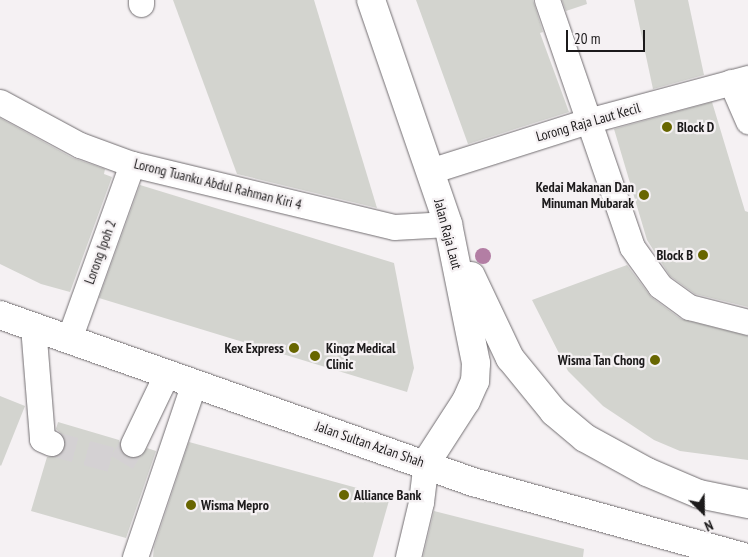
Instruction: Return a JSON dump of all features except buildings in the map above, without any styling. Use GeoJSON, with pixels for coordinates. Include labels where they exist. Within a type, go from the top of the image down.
{"type":"FeatureCollection","features":[{"type":"Feature","properties":{"kind":"main road","name":"Jalan Raja Laut"},"geometry":{"type":"LineString","coordinates":[[371,0],[448,224],[472,339],[475,381],[426,463]]}},
{"type":"Feature","properties":{"kind":"main road"},"geometry":{"type":"LineString","coordinates":[[448,224],[510,358],[554,412],[585,438],[647,472],[699,494],[748,504]]}},
{"type":"Feature","properties":{"kind":"main road","name":"Jalan Sultan Azlan Shah"},"geometry":{"type":"LineString","coordinates":[[0,315],[426,463],[478,483],[744,557]]}},
{"type":"Feature","properties":{"kind":"street"},"geometry":{"type":"LineString","coordinates":[[547,0],[591,120],[632,247],[660,286],[689,307],[748,322]]}},
{"type":"Feature","properties":{"kind":"street","name":"Lorong Raja Laut Kecil"},"geometry":{"type":"LineString","coordinates":[[430,171],[591,120],[739,80]]}},
{"type":"Feature","properties":{"kind":"street"},"geometry":{"type":"LineString","coordinates":[[739,80],[748,122]]}},
{"type":"Feature","properties":{"kind":"street","name":"Lorong Tuanku Abdul Rahman Kiri 4"},"geometry":{"type":"LineString","coordinates":[[0,102],[80,145],[132,164],[394,227],[448,224]]}},
{"type":"Feature","properties":{"kind":"street","name":"Lorong Ipoh 2"},"geometry":{"type":"LineString","coordinates":[[69,339],[132,164]]}},
{"type":"Feature","properties":{"kind":"street"},"geometry":{"type":"LineString","coordinates":[[33,326],[42,439],[52,443]]}},
{"type":"Feature","properties":{"kind":"street"},"geometry":{"type":"LineString","coordinates":[[133,444],[167,373]]}},
{"type":"Feature","properties":{"kind":"street"},"geometry":{"type":"LineString","coordinates":[[135,557],[194,383]]}},
{"type":"Feature","properties":{"kind":"street"},"geometry":{"type":"LineString","coordinates":[[408,557],[421,502],[426,463]]}},
{"type":"Feature","properties":{"kind":"tunnel"},"geometry":{"type":"LineString","coordinates":[[51,443],[122,462],[133,444]]}},
{"type":"Feature","properties":{"kind":"place","name":"Block D"},"geometry":{"type":"Point","coordinates":[667,127]}},
{"type":"Feature","properties":{"kind":"place","name":"Kedai Makanan Dan Minuman Mubarak"},"geometry":{"type":"Point","coordinates":[644,195]}},
{"type":"Feature","properties":{"kind":"place","name":"Block B"},"geometry":{"type":"Point","coordinates":[703,255]}},
{"type":"Feature","properties":{"kind":"place","name":"Kex Express"},"geometry":{"type":"Point","coordinates":[294,348]}},
{"type":"Feature","properties":{"kind":"place","name":"Kingz Medical Clinic"},"geometry":{"type":"Point","coordinates":[315,356]}},
{"type":"Feature","properties":{"kind":"place","name":"Wisma Tan Chong"},"geometry":{"type":"Point","coordinates":[655,360]}},
{"type":"Feature","properties":{"kind":"place","name":"Alliance Bank"},"geometry":{"type":"Point","coordinates":[344,495]}},
{"type":"Feature","properties":{"kind":"place","name":"Wisma Mepro"},"geometry":{"type":"Point","coordinates":[191,505]}}]}
